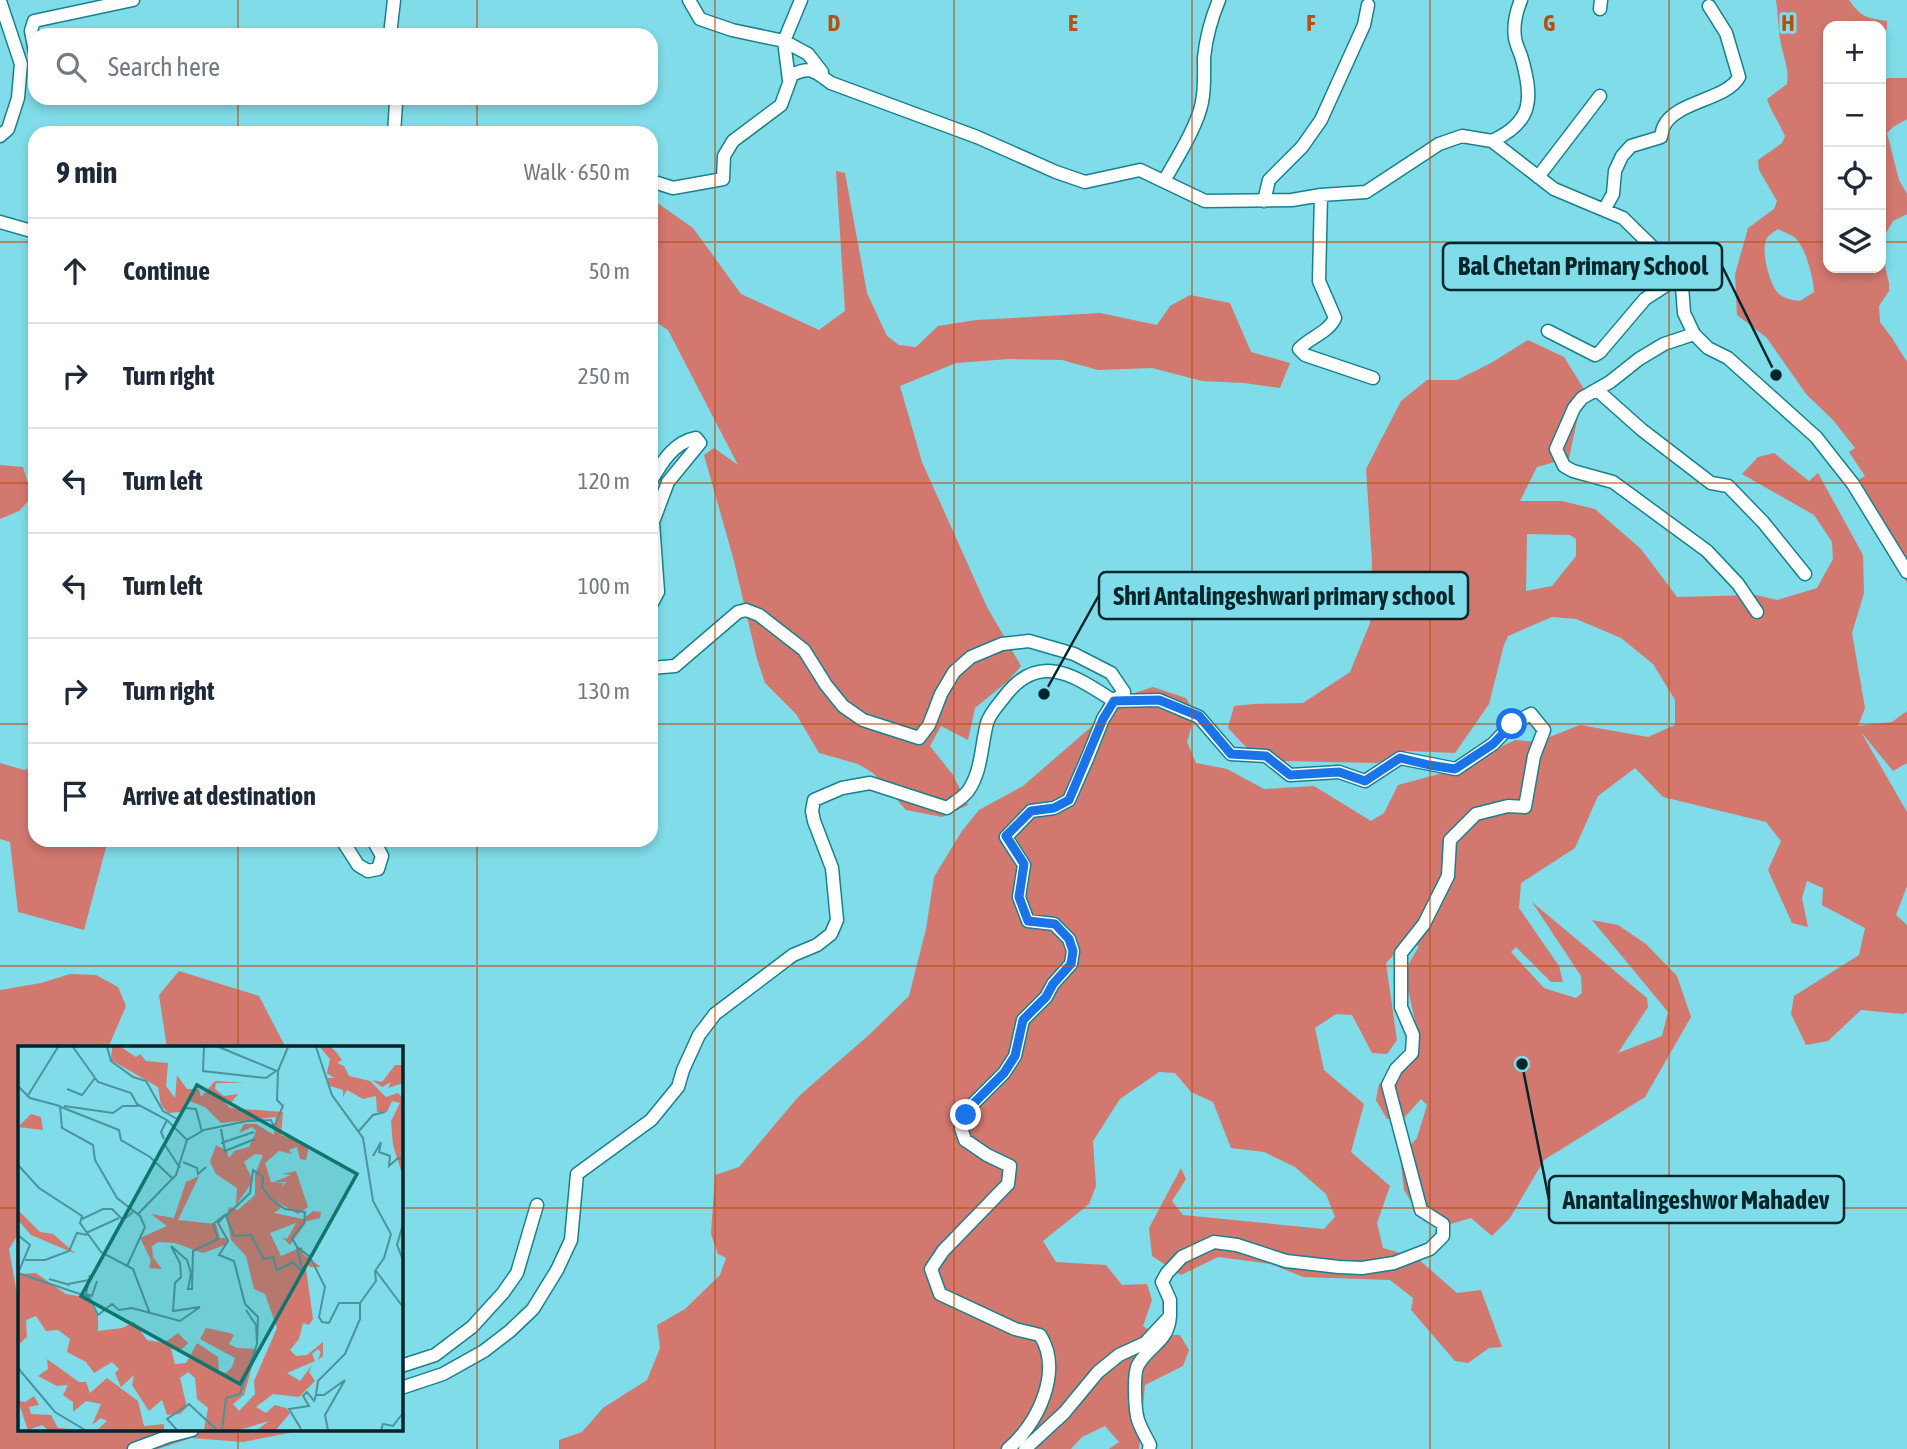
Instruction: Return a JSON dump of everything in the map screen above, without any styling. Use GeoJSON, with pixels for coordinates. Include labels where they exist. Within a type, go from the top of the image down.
{"type":"FeatureCollection","features":[{"type":"Feature","properties":{"kind":"street"},"geometry":{"type":"LineString","coordinates":[[32,28],[34,21],[133,0]]}},
{"type":"Feature","properties":{"kind":"street"},"geometry":{"type":"LineString","coordinates":[[391,28],[394,0]]}},
{"type":"Feature","properties":{"kind":"street"},"geometry":{"type":"LineString","coordinates":[[689,0],[700,19],[732,30],[784,41],[808,54],[831,83]]}},
{"type":"Feature","properties":{"kind":"street"},"geometry":{"type":"LineString","coordinates":[[789,80],[784,41],[801,0]]}},
{"type":"Feature","properties":{"kind":"street"},"geometry":{"type":"LineString","coordinates":[[1164,181],[1183,149],[1201,106],[1208,31],[1219,0]]}},
{"type":"Feature","properties":{"kind":"street"},"geometry":{"type":"LineString","coordinates":[[1492,141],[1514,127],[1524,117],[1527,108],[1526,78],[1515,40],[1515,14],[1521,0]]}},
{"type":"Feature","properties":{"kind":"street"},"geometry":{"type":"LineString","coordinates":[[0,1],[21,64],[18,98],[8,128],[0,136]]}},
{"type":"Feature","properties":{"kind":"street"},"geometry":{"type":"LineString","coordinates":[[1264,201],[1269,180],[1302,148],[1321,120],[1364,25],[1368,5]]}},
{"type":"Feature","properties":{"kind":"street"},"geometry":{"type":"LineString","coordinates":[[1604,210],[1613,194],[1615,171],[1622,156],[1631,146],[1661,137],[1664,124],[1672,116],[1728,89],[1737,81],[1739,76],[1726,33],[1709,6]]}},
{"type":"Feature","properties":{"kind":"street"},"geometry":{"type":"LineString","coordinates":[[658,183],[673,188],[723,178],[724,156],[733,141],[781,105],[789,80],[802,69],[811,69],[831,83],[977,137],[1085,182],[1140,170],[1205,201],[1292,201],[1321,195],[1366,192],[1439,144],[1462,136],[1492,141],[1554,189],[1623,218],[1676,270],[1682,286],[1684,313],[1694,334],[1708,348],[1728,358],[1816,438],[1853,484],[1907,572]]}},
{"type":"Feature","properties":{"kind":"street"},"geometry":{"type":"LineString","coordinates":[[1538,177],[1600,96]]}},
{"type":"Feature","properties":{"kind":"street"},"geometry":{"type":"LineString","coordinates":[[394,126],[396,105]]}},
{"type":"Feature","properties":{"kind":"street"},"geometry":{"type":"LineString","coordinates":[[1321,195],[1319,281],[1335,318],[1328,327],[1299,349],[1305,355],[1373,378]]}},
{"type":"Feature","properties":{"kind":"street"},"geometry":{"type":"LineString","coordinates":[[0,222],[28,230]]}},
{"type":"Feature","properties":{"kind":"street"},"geometry":{"type":"LineString","coordinates":[[1548,331],[1595,355],[1645,299],[1679,277]]}},
{"type":"Feature","properties":{"kind":"street"},"geometry":{"type":"LineString","coordinates":[[1694,334],[1664,344],[1582,398],[1574,408],[1556,449],[1564,466],[1613,482],[1707,551],[1738,583],[1757,612]]}},
{"type":"Feature","properties":{"kind":"street"},"geometry":{"type":"LineString","coordinates":[[1597,390],[1642,430],[1710,483],[1728,486],[1763,522],[1805,574]]}},
{"type":"Feature","properties":{"kind":"street"},"geometry":{"type":"LineString","coordinates":[[658,469],[682,442],[696,438],[700,443],[668,482],[658,509]]}},
{"type":"Feature","properties":{"kind":"street"},"geometry":{"type":"LineString","coordinates":[[658,667],[675,666],[738,612],[747,610],[759,615],[804,650],[842,706],[863,720],[919,738],[929,725],[941,694],[954,673],[971,657],[1002,644],[1029,641],[1074,654],[1111,673],[1124,692],[1114,701],[1103,719],[1069,800],[1054,808],[1031,811],[1006,836],[1024,864],[1019,897],[1028,921],[1055,924],[1069,939],[1073,951],[1071,964],[1053,984],[1046,997],[1023,1020],[1015,1056],[1004,1073],[974,1103],[961,1128],[965,1140],[1010,1166],[1008,1184],[943,1251],[931,1269],[940,1294],[1015,1329],[1040,1335],[1046,1344],[1049,1378],[1042,1400],[1018,1441],[1008,1449]]}},
{"type":"Feature","properties":{"kind":"street"},"geometry":{"type":"LineString","coordinates":[[402,1388],[443,1374],[484,1351],[533,1309],[557,1270],[570,1240],[577,1174],[651,1120],[678,1087],[699,1035],[715,1014],[793,956],[817,945],[831,934],[837,920],[832,868],[814,821],[814,800],[842,788],[870,783],[947,808],[967,793],[978,770],[988,719],[1011,688],[1031,672],[1057,671],[1114,701],[1159,700],[1199,716],[1231,754],[1266,756],[1290,775],[1339,772],[1365,781],[1400,758],[1455,769],[1493,744],[1512,724],[1531,714],[1544,730],[1534,756],[1525,807],[1508,806],[1476,814],[1450,840],[1448,876],[1424,924],[1401,953],[1401,1007],[1413,1035],[1412,1053],[1396,1069],[1388,1085],[1421,1210],[1443,1224],[1443,1236],[1430,1250],[1394,1263],[1362,1268],[1286,1261],[1237,1245],[1214,1242],[1182,1257],[1162,1282],[1170,1300],[1169,1328],[1137,1366],[1134,1380],[1138,1418],[1150,1445],[1149,1449]]}},
{"type":"Feature","properties":{"kind":"street"},"geometry":{"type":"LineString","coordinates":[[346,847],[358,865],[368,871],[378,869],[382,856],[377,847]]}},
{"type":"Feature","properties":{"kind":"street"},"geometry":{"type":"LineString","coordinates":[[402,1366],[435,1354],[472,1327],[503,1293],[517,1273],[537,1205]]}},
{"type":"Feature","properties":{"kind":"street"},"geometry":{"type":"LineString","coordinates":[[1025,1449],[1064,1413],[1098,1372],[1119,1355],[1145,1342],[1170,1316]]}},
{"type":"Feature","properties":{"kind":"street"},"geometry":{"type":"LineString","coordinates":[[134,1449],[184,1432]]}},
{"type":"Feature","properties":{"kind":"shaded area"},"geometry":{"type":"Polygon","coordinates":[[[1776,0],[1849,0],[1865,16],[1887,21],[1886,30],[1886,21],[1823,21],[1823,273],[1886,273],[1886,271],[1889,291],[1879,306],[1880,322],[1907,362],[1907,583],[1849,486],[1865,476],[1849,452],[1855,448],[1833,420],[1806,394],[1767,338],[1737,315],[1735,274],[1748,228],[1774,209],[1777,201],[1759,170],[1758,160],[1782,143],[1785,136],[1767,99],[1787,84],[1787,67],[1780,39],[1776,0]],[[1778,229],[1766,240],[1765,252],[1767,268],[1776,290],[1786,298],[1800,301],[1814,292],[1805,254],[1792,236],[1778,229]]]}},
{"type":"Feature","properties":{"kind":"shaded area"},"geometry":{"type":"Polygon","coordinates":[[[1907,78],[1907,119],[1887,133],[1899,180],[1907,194],[1907,214],[1893,221],[1886,233],[1886,84],[1886,79],[1907,78]]]}},
{"type":"Feature","properties":{"kind":"shaded area"},"geometry":{"type":"Polygon","coordinates":[[[836,171],[845,173],[867,293],[887,336],[899,345],[916,347],[938,326],[976,320],[1100,313],[1157,325],[1170,306],[1190,295],[1230,303],[1251,352],[1290,363],[1280,388],[1202,381],[1152,368],[1098,370],[1062,360],[1009,359],[956,363],[900,386],[922,462],[987,607],[1021,666],[1008,681],[975,708],[968,740],[941,726],[930,746],[953,775],[968,805],[942,817],[906,810],[873,773],[858,764],[819,753],[796,714],[765,683],[704,455],[714,448],[738,465],[668,330],[658,324],[658,203],[693,228],[741,294],[819,330],[845,311],[836,171]]]}},
{"type":"Feature","properties":{"kind":"shaded area"},"geometry":{"type":"Polygon","coordinates":[[[1528,340],[1564,357],[1584,389],[1569,458],[1537,467],[1520,501],[1562,501],[1595,509],[1641,549],[1677,597],[1756,595],[1777,600],[1817,588],[1833,559],[1832,542],[1814,515],[1742,474],[1758,457],[1774,453],[1809,481],[1818,473],[1863,555],[1864,593],[1852,633],[1865,708],[1858,726],[1892,722],[1907,711],[1907,763],[1893,771],[1861,732],[1907,812],[1907,886],[1896,915],[1907,925],[1907,1012],[1903,1014],[1861,1010],[1828,1041],[1806,1045],[1791,1014],[1794,996],[1859,955],[1865,928],[1822,905],[1823,888],[1807,881],[1802,898],[1808,927],[1792,923],[1768,870],[1781,841],[1766,822],[1663,797],[1635,768],[1598,796],[1575,848],[1521,883],[1519,908],[1559,966],[1563,982],[1551,982],[1516,947],[1511,952],[1544,988],[1576,998],[1582,993],[1581,976],[1532,902],[1647,998],[1648,1007],[1618,1053],[1662,1036],[1668,1012],[1592,920],[1618,925],[1646,944],[1677,976],[1691,1017],[1645,1097],[1544,1160],[1510,1218],[1492,1236],[1471,1218],[1447,1225],[1417,1211],[1404,1190],[1400,1156],[1417,1138],[1427,1105],[1421,1099],[1404,1118],[1387,1119],[1376,1100],[1379,1084],[1411,1058],[1415,1021],[1404,972],[1419,946],[1404,944],[1386,963],[1397,1040],[1387,1054],[1372,1053],[1352,1015],[1336,1014],[1315,1028],[1324,1070],[1364,1104],[1351,1152],[1390,1186],[1377,1223],[1383,1248],[1417,1258],[1457,1293],[1481,1290],[1502,1347],[1489,1348],[1468,1363],[1455,1361],[1411,1310],[1413,1298],[1390,1280],[1303,1277],[1271,1264],[1218,1257],[1181,1275],[1152,1256],[1149,1228],[1181,1168],[1186,1179],[1172,1201],[1183,1215],[1324,1229],[1335,1217],[1326,1194],[1295,1167],[1264,1152],[1231,1148],[1213,1102],[1191,1092],[1175,1073],[1159,1072],[1120,1099],[1093,1141],[1096,1186],[1089,1204],[1043,1241],[1056,1262],[1106,1265],[1122,1285],[1147,1284],[1152,1300],[1143,1326],[1156,1335],[1180,1335],[1189,1350],[1183,1366],[1145,1385],[1139,1449],[1109,1449],[1119,1442],[1105,1426],[1082,1437],[1071,1449],[559,1449],[559,1440],[582,1432],[603,1408],[647,1380],[660,1348],[657,1325],[685,1309],[720,1275],[726,1258],[718,1254],[711,1234],[715,1175],[739,1167],[799,1096],[909,996],[926,929],[934,877],[962,831],[979,810],[1023,786],[1128,695],[1153,687],[1186,698],[1195,713],[1187,742],[1196,763],[1227,769],[1264,789],[1314,786],[1371,821],[1384,813],[1398,785],[1454,770],[1515,740],[1537,742],[1580,725],[1648,737],[1675,725],[1675,700],[1653,664],[1621,638],[1576,619],[1552,617],[1508,636],[1489,704],[1455,753],[1407,751],[1377,763],[1282,761],[1247,748],[1228,728],[1234,706],[1303,703],[1350,672],[1370,623],[1372,561],[1366,469],[1401,401],[1427,380],[1457,380],[1528,340]],[[1527,534],[1526,591],[1552,586],[1576,556],[1576,539],[1570,535],[1527,534]]]}},
{"type":"Feature","properties":{"kind":"shaded area"},"geometry":{"type":"Polygon","coordinates":[[[0,465],[23,467],[28,484],[28,501],[19,511],[0,519],[0,465]]]}},
{"type":"Feature","properties":{"kind":"shaded area"},"geometry":{"type":"Polygon","coordinates":[[[0,763],[28,769],[28,847],[106,847],[84,930],[18,912],[10,842],[0,839],[0,763]]]}},
{"type":"Feature","properties":{"kind":"shaded area"},"geometry":{"type":"Polygon","coordinates":[[[179,971],[259,996],[285,1046],[167,1046],[159,995],[179,971]]]}},
{"type":"Feature","properties":{"kind":"shaded area"},"geometry":{"type":"Polygon","coordinates":[[[70,974],[96,975],[118,987],[126,1006],[109,1046],[18,1046],[18,1235],[9,1249],[18,1299],[18,1432],[294,1432],[243,1442],[191,1438],[158,1449],[0,1449],[0,990],[41,983],[70,974]]]}},
{"type":"Feature","properties":{"kind":"place","name":"Bal Chetan Primary School"},"geometry":{"type":"Point","coordinates":[1776,375]}},
{"type":"Feature","properties":{"kind":"place","name":"Shri Antalingeshwari primary school"},"geometry":{"type":"Point","coordinates":[1044,694]}},
{"type":"Feature","properties":{"kind":"place","name":"Anantalingeshwor Mahadev"},"geometry":{"type":"Point","coordinates":[1522,1064]}},
{"type":"Feature","properties":{"kind":"route"},"geometry":{"type":"LineString","coordinates":[[966,1115],[974,1103],[1004,1073],[1015,1056],[1023,1020],[1046,997],[1053,984],[1071,964],[1073,951],[1069,939],[1055,924],[1028,921],[1019,897],[1024,864],[1006,836],[1031,811],[1054,808],[1069,800],[1103,719],[1114,701],[1159,700],[1199,716],[1231,754],[1266,756],[1290,775],[1339,772],[1365,781],[1400,758],[1455,769],[1493,744],[1512,724]]}}]}
